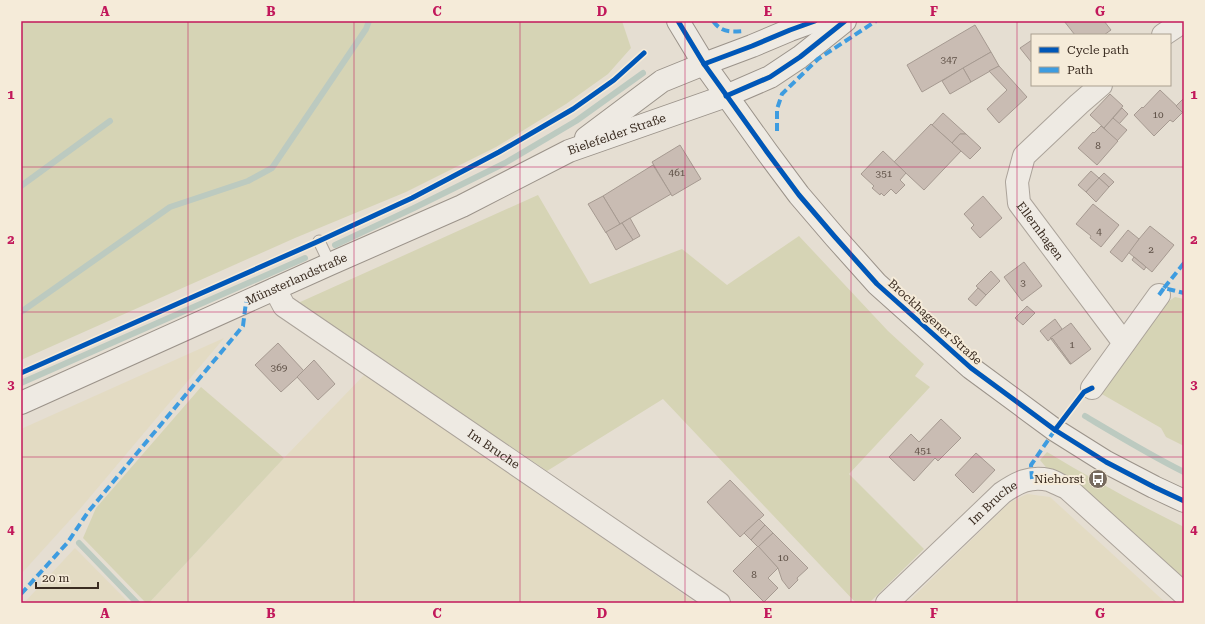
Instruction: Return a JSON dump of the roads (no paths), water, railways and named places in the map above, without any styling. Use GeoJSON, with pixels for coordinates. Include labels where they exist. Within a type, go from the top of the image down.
{"type":"FeatureCollection","features":[{"type":"Feature","properties":{"kind":"main road"},"geometry":{"type":"LineString","coordinates":[[678,21],[704,64],[815,21]]}},
{"type":"Feature","properties":{"kind":"main road"},"geometry":{"type":"LineString","coordinates":[[726,96],[770,76],[800,57],[845,21]]}},
{"type":"Feature","properties":{"kind":"main road"},"geometry":{"type":"LineString","coordinates":[[1164,34],[1184,21]]}},
{"type":"Feature","properties":{"kind":"main road","name":"Brockhagener Straße"},"geometry":{"type":"LineString","coordinates":[[704,64],[799,195],[877,284],[947,348],[971,368],[1055,430],[1106,462],[1184,501]]}},
{"type":"Feature","properties":{"kind":"main road","name":"Bielefelder Straße"},"geometry":{"type":"LineString","coordinates":[[569,151],[662,81],[704,64]]}},
{"type":"Feature","properties":{"kind":"main road","name":"Ellernhagen"},"geometry":{"type":"LineString","coordinates":[[1099,86],[1024,156],[1016,182],[1019,203],[1124,343]]}},
{"type":"Feature","properties":{"kind":"main road","name":"Bielefelder Straße"},"geometry":{"type":"LineString","coordinates":[[569,151],[726,96]]}},
{"type":"Feature","properties":{"kind":"main road","name":"Münsterlandstraße"},"geometry":{"type":"LineString","coordinates":[[21,403],[462,206],[569,151]]}},
{"type":"Feature","properties":{"kind":"main road","name":"Im Bruche"},"geometry":{"type":"LineString","coordinates":[[275,289],[284,306],[719,603]]}},
{"type":"Feature","properties":{"kind":"main road"},"geometry":{"type":"LineString","coordinates":[[1092,388],[1159,295]]}},
{"type":"Feature","properties":{"kind":"main road","name":"Im Bruche"},"geometry":{"type":"LineString","coordinates":[[887,603],[1002,493],[1017,483],[1032,479],[1050,480],[1067,488],[1184,594]]}},
{"type":"Feature","properties":{"kind":"lane"},"geometry":{"type":"LineString","coordinates":[[319,241],[330,264]]}},
{"type":"Feature","properties":{"kind":"waterway"},"geometry":{"type":"LineString","coordinates":[[21,312],[170,207],[248,181],[272,168],[366,29],[369,21]]}},
{"type":"Feature","properties":{"kind":"waterway"},"geometry":{"type":"LineString","coordinates":[[335,245],[505,163],[576,121],[643,73]]}},
{"type":"Feature","properties":{"kind":"waterway"},"geometry":{"type":"LineString","coordinates":[[21,186],[110,121]]}},
{"type":"Feature","properties":{"kind":"waterway"},"geometry":{"type":"LineString","coordinates":[[21,383],[305,258]]}},
{"type":"Feature","properties":{"kind":"waterway"},"geometry":{"type":"LineString","coordinates":[[1085,416],[1146,452],[1184,472]]}},
{"type":"Feature","properties":{"kind":"waterway"},"geometry":{"type":"LineString","coordinates":[[79,543],[137,603]]}},
{"type":"Feature","properties":{"kind":"place","name":"Niehorst"},"geometry":{"type":"Point","coordinates":[1098,479]}}]}
